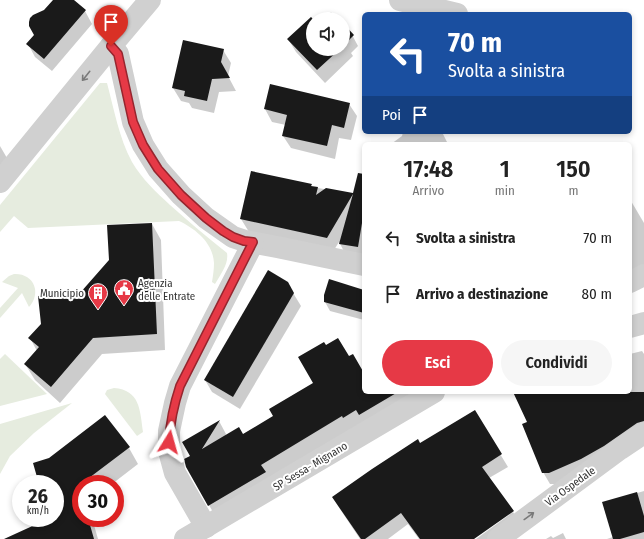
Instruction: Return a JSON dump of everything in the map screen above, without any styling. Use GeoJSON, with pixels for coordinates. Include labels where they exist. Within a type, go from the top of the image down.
{"type":"FeatureCollection","features":[{"type":"Feature","properties":{"kind":"street"},"geometry":{"type":"LineString","coordinates":[[0,182],[150,0]]}},
{"type":"Feature","properties":{"kind":"street"},"geometry":{"type":"LineString","coordinates":[[400,0],[449,12]]}},
{"type":"Feature","properties":{"kind":"street"},"geometry":{"type":"LineString","coordinates":[[111,46],[118,54],[133,122],[143,145],[158,169],[181,195],[206,218],[223,231],[244,241],[362,265]]}},
{"type":"Feature","properties":{"kind":"street"},"geometry":{"type":"LineString","coordinates":[[206,527],[175,473],[169,451],[169,431],[180,386],[253,242]]}},
{"type":"Feature","properties":{"kind":"street"},"geometry":{"type":"LineString","coordinates":[[632,281],[644,275]]}},
{"type":"Feature","properties":{"kind":"street"},"geometry":{"type":"LineString","coordinates":[[632,326],[644,323]]}},
{"type":"Feature","properties":{"kind":"street","name":"SP Sessa- Mignano"},"geometry":{"type":"LineString","coordinates":[[185,539],[431,394]]}},
{"type":"Feature","properties":{"kind":"street","name":"Via Ospedale"},"geometry":{"type":"LineString","coordinates":[[498,539],[644,433]]}},
{"type":"Feature","properties":{"kind":"shaded area"},"geometry":{"type":"Polygon","coordinates":[[[100,83],[107,83],[117,123],[127,153],[140,174],[170,205],[227,253],[227,261],[215,284],[212,282],[214,263],[213,256],[207,243],[192,228],[179,221],[28,228],[14,216],[0,232],[0,205],[100,83]]]}},
{"type":"Feature","properties":{"kind":"shaded area"},"geometry":{"type":"Polygon","coordinates":[[[14,274],[27,277],[31,280],[34,285],[35,296],[29,307],[22,293],[0,318],[0,308],[18,288],[2,282],[14,274]]]}},
{"type":"Feature","properties":{"kind":"shaded area"},"geometry":{"type":"Polygon","coordinates":[[[5,354],[47,394],[0,406],[0,359],[5,354]]]}},
{"type":"Feature","properties":{"kind":"shaded area"},"geometry":{"type":"Polygon","coordinates":[[[114,388],[129,393],[137,402],[143,432],[137,436],[105,394],[107,390],[114,388]]]}},
{"type":"Feature","properties":{"kind":"shaded area"},"geometry":{"type":"Polygon","coordinates":[[[72,403],[34,433],[10,456],[0,474],[0,424],[72,403]]]}},
{"type":"Feature","properties":{"kind":"building"},"geometry":{"type":"Polygon","coordinates":[[[53,0],[74,0],[86,10],[44,59],[26,44],[34,35],[29,26],[29,22],[33,15],[44,10],[53,0]]]}},
{"type":"Feature","properties":{"kind":"building"},"geometry":{"type":"Polygon","coordinates":[[[306,22],[306,56],[332,56],[317,70],[287,39],[306,22]]]}},
{"type":"Feature","properties":{"kind":"building"},"geometry":{"type":"Polygon","coordinates":[[[350,31],[354,35],[350,39],[350,31]]]}},
{"type":"Feature","properties":{"kind":"building"},"geometry":{"type":"Polygon","coordinates":[[[183,40],[224,49],[221,62],[230,78],[212,79],[207,101],[184,96],[185,91],[172,88],[183,40]]]}},
{"type":"Feature","properties":{"kind":"building"},"geometry":{"type":"Polygon","coordinates":[[[270,84],[350,103],[344,128],[332,125],[327,146],[282,136],[287,115],[264,109],[270,84]]]}},
{"type":"Feature","properties":{"kind":"building"},"geometry":{"type":"Polygon","coordinates":[[[251,171],[312,184],[311,186],[318,187],[316,195],[326,188],[353,193],[358,173],[362,174],[362,223],[358,247],[339,244],[353,194],[327,238],[240,219],[251,171]]]}},
{"type":"Feature","properties":{"kind":"building","name":"Municipio"},"geometry":{"type":"Polygon","coordinates":[[[152,223],[157,334],[93,338],[51,387],[24,364],[39,347],[28,338],[41,324],[38,296],[80,293],[109,260],[107,225],[152,223]]]}},
{"type":"Feature","properties":{"kind":"building"},"geometry":{"type":"Polygon","coordinates":[[[268,270],[288,282],[294,293],[233,397],[204,380],[268,270]]]}},
{"type":"Feature","properties":{"kind":"building"},"geometry":{"type":"Polygon","coordinates":[[[329,279],[362,289],[362,312],[324,302],[324,295],[329,279]]]}},
{"type":"Feature","properties":{"kind":"building"},"geometry":{"type":"Polygon","coordinates":[[[338,338],[349,356],[353,354],[362,370],[362,394],[395,394],[359,415],[356,410],[343,418],[342,416],[261,465],[266,472],[208,506],[186,467],[184,459],[190,456],[182,442],[220,420],[202,449],[239,427],[243,434],[273,416],[269,409],[313,383],[298,357],[324,342],[326,345],[338,338]]]}},
{"type":"Feature","properties":{"kind":"building"},"geometry":{"type":"Polygon","coordinates":[[[632,392],[644,392],[644,421],[637,423],[604,446],[581,459],[549,473],[542,473],[522,424],[527,422],[514,394],[632,394],[632,392]]]}},
{"type":"Feature","properties":{"kind":"building"},"geometry":{"type":"Polygon","coordinates":[[[475,410],[502,454],[482,467],[514,511],[474,539],[420,539],[401,513],[365,539],[361,539],[332,497],[418,439],[420,443],[475,410]]]}},
{"type":"Feature","properties":{"kind":"building"},"geometry":{"type":"Polygon","coordinates":[[[105,415],[130,447],[93,475],[72,475],[72,527],[91,527],[94,539],[4,539],[30,527],[64,527],[64,475],[36,475],[33,463],[49,458],[105,415]]]}},
{"type":"Feature","properties":{"kind":"building"},"geometry":{"type":"Polygon","coordinates":[[[637,492],[644,516],[644,532],[620,539],[613,539],[602,502],[637,492]]]}},
{"type":"Feature","properties":{"kind":"place","name":"Agenzia delle Entrate"},"geometry":{"type":"Point","coordinates":[124,306]}},
{"type":"Feature","properties":{"kind":"place","name":"Municipio"},"geometry":{"type":"Point","coordinates":[98,310]}},
{"type":"Feature","properties":{"kind":"route"},"geometry":{"type":"LineString","coordinates":[[111,46],[118,54],[133,122],[143,145],[158,169],[181,195],[206,218],[233,237],[244,241],[253,242],[180,386],[169,431],[169,442]]}}]}
